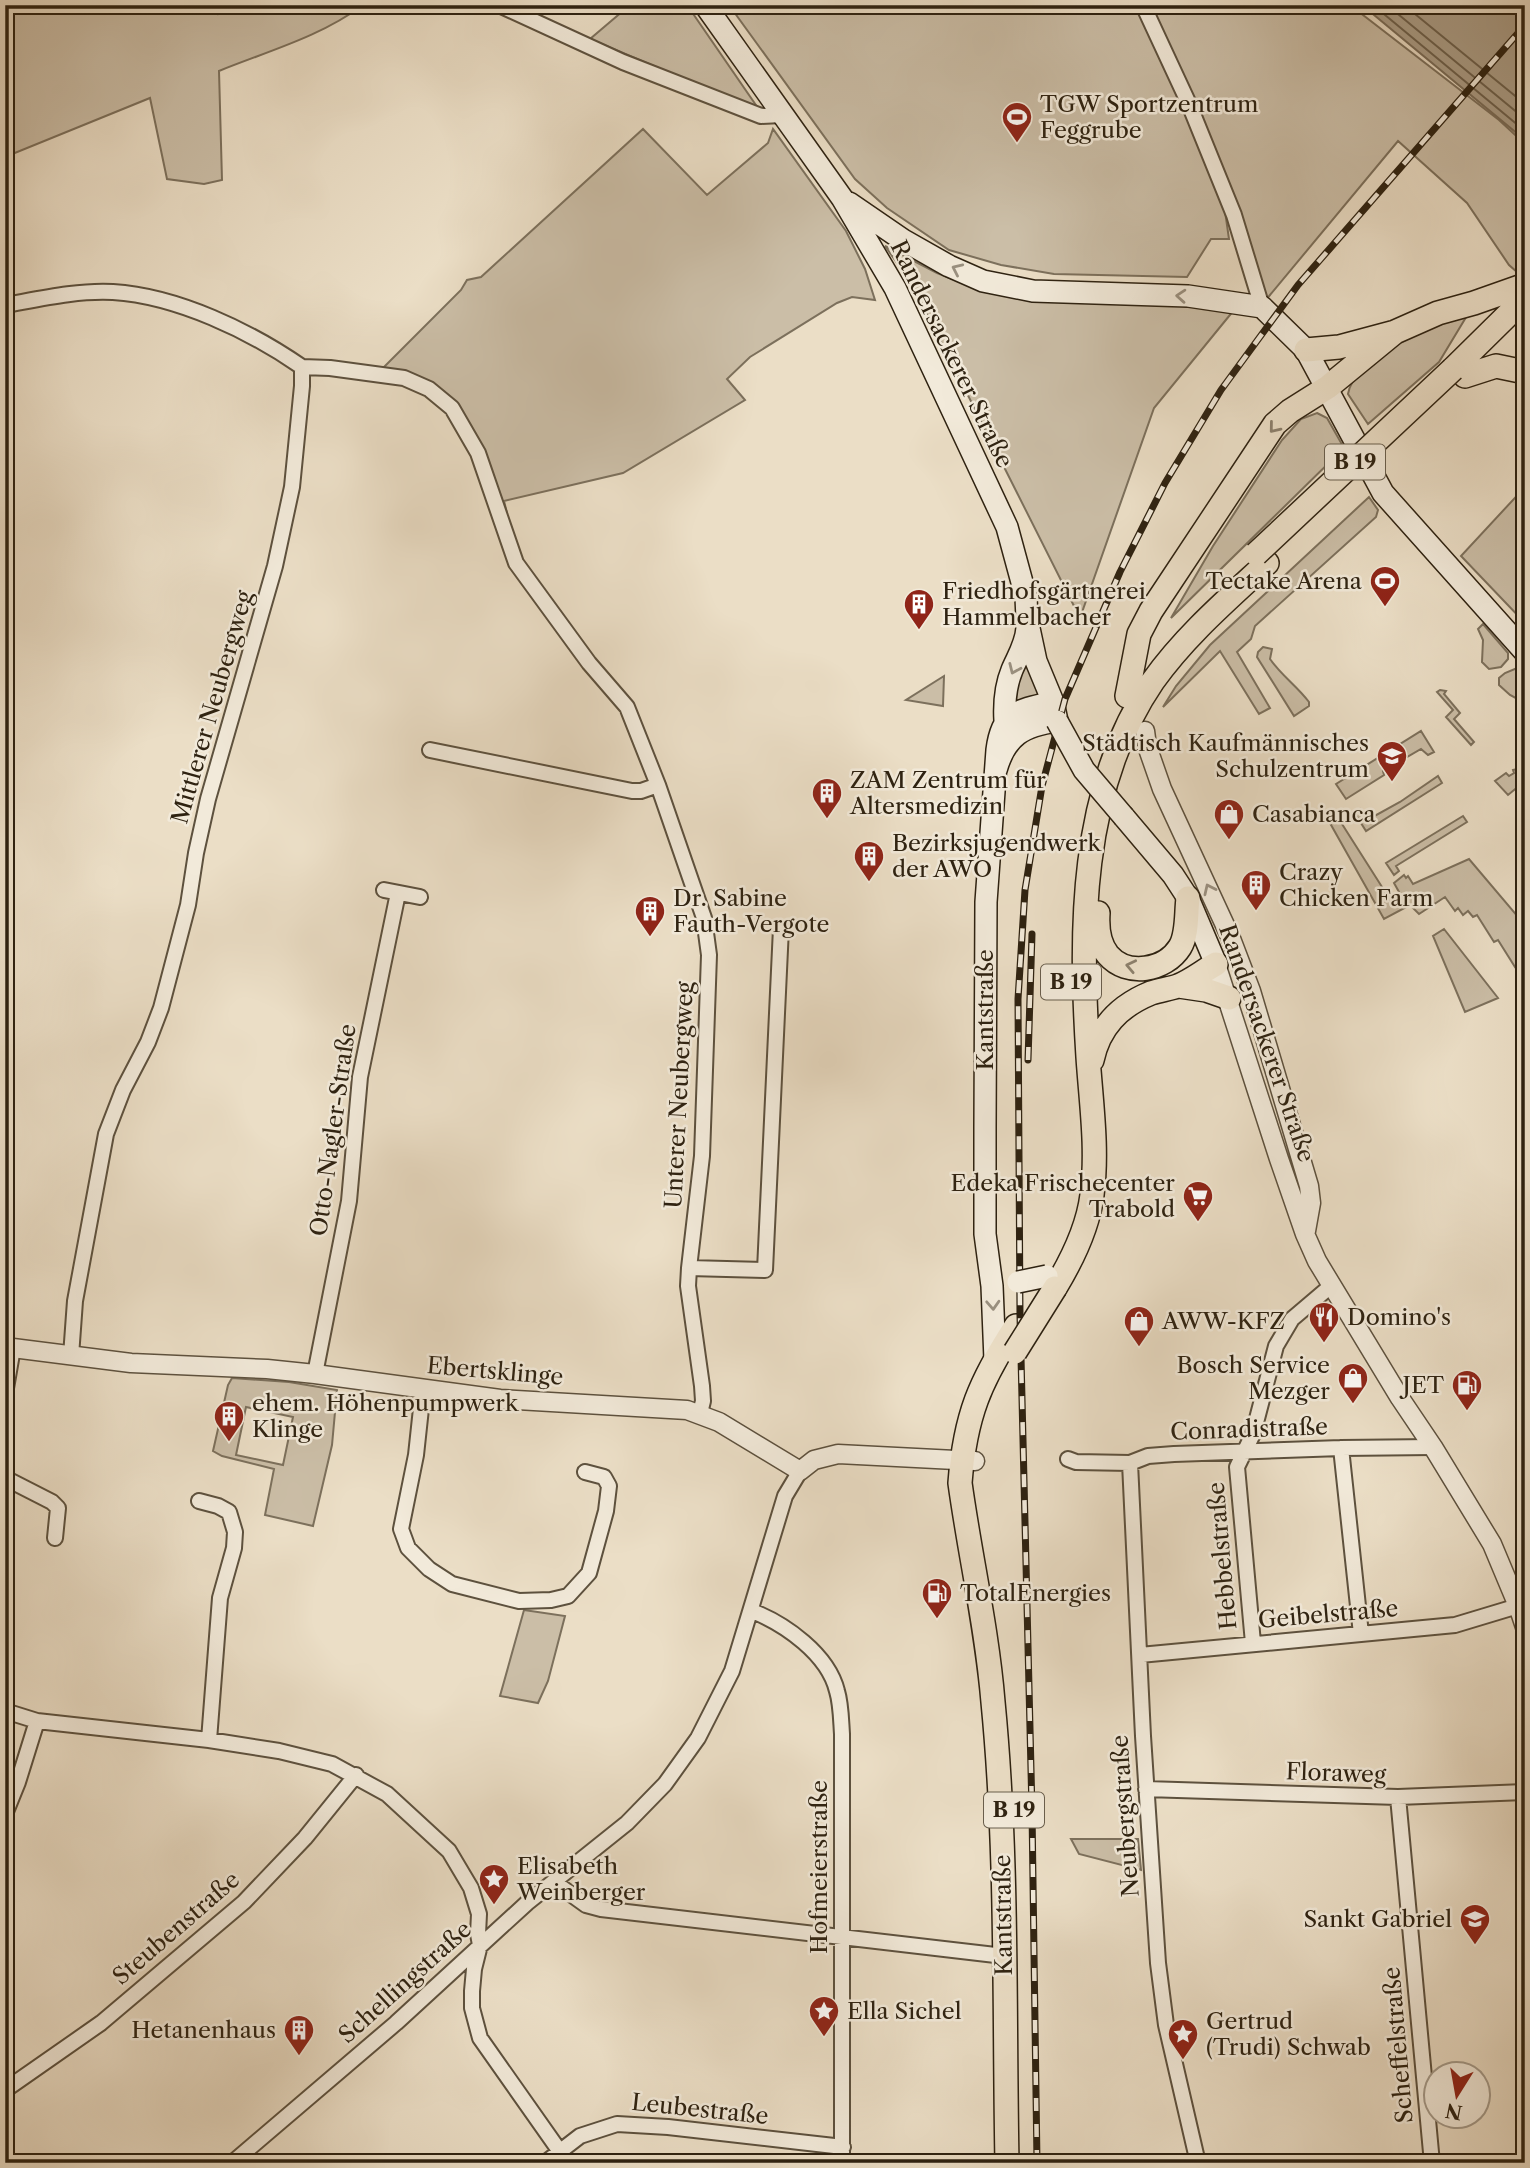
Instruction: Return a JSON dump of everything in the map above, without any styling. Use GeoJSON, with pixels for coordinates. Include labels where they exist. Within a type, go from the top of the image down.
{"type":"FeatureCollection","features":[{"type":"Feature","properties":{"kind":"main road","name":"Randersackerer Straße"},"geometry":{"type":"LineString","coordinates":[[705,5],[842,198],[895,288],[1007,527],[1036,661],[1055,712],[1084,770],[1173,875],[1188,898],[1216,964]]}},
{"type":"Feature","properties":{"kind":"main road"},"geometry":{"type":"LineString","coordinates":[[842,198],[903,240],[949,266],[983,281],[1033,291],[1188,296],[1255,305],[1306,350],[1382,493],[1525,652]]}},
{"type":"Feature","properties":{"kind":"main road"},"geometry":{"type":"LineString","coordinates":[[1306,350],[1339,347],[1395,332],[1438,313],[1525,285]]}},
{"type":"Feature","properties":{"kind":"main road","name":"B 19"},"geometry":{"type":"LineString","coordinates":[[1020,2163],[1013,1786],[1000,1648],[969,1460],[1016,1326],[1051,1278],[1070,1263],[1092,1197],[1094,1158],[1084,963],[1088,877],[1096,825],[1112,761],[1139,704],[1154,680],[1196,629],[1261,559],[1525,298]]}},
{"type":"Feature","properties":{"kind":"main road","name":"B 19"},"geometry":{"type":"LineString","coordinates":[[1005,1356],[1051,1278],[1073,1224],[1082,1155],[1071,983],[1076,869],[1084,812],[1106,741],[1127,696],[1159,650],[1191,616],[1261,559],[1465,376],[1525,318]]}},
{"type":"Feature","properties":{"kind":"main road"},"geometry":{"type":"LineString","coordinates":[[1127,696],[1139,634],[1151,611],[1275,424],[1328,387],[1395,332]]}},
{"type":"Feature","properties":{"kind":"main road"},"geometry":{"type":"LineString","coordinates":[[1465,376],[1502,366],[1525,372]]}},
{"type":"Feature","properties":{"kind":"main road","name":"Kantstraße"},"geometry":{"type":"LineString","coordinates":[[1005,1356],[985,1234],[986,902],[999,736],[1005,721],[1006,693],[1026,638],[1027,611]]}},
{"type":"Feature","properties":{"kind":"main road"},"geometry":{"type":"LineString","coordinates":[[1154,680],[1146,701],[1144,724],[1125,762],[1103,853],[1097,919],[1099,939],[1106,953],[1116,963],[1147,969],[1171,958],[1181,947],[1184,937],[1188,898]]}},
{"type":"Feature","properties":{"kind":"main road"},"geometry":{"type":"LineString","coordinates":[[1005,721],[1031,708],[1055,712]]}},
{"type":"Feature","properties":{"kind":"main road","name":"Kantstraße"},"geometry":{"type":"LineString","coordinates":[[996,770],[1004,750],[1020,732],[1055,712]]}},
{"type":"Feature","properties":{"kind":"main road"},"geometry":{"type":"LineString","coordinates":[[1089,1073],[1096,1040],[1117,1014],[1129,1004],[1151,993],[1178,986],[1216,964]]}},
{"type":"Feature","properties":{"kind":"main road"},"geometry":{"type":"LineString","coordinates":[[1178,986],[1206,990],[1229,999]]}},
{"type":"Feature","properties":{"kind":"main road"},"geometry":{"type":"LineString","coordinates":[[987,1251],[998,1268],[1018,1282],[1051,1278]]}},
{"type":"Feature","properties":{"kind":"main road","name":"Kantstraße"},"geometry":{"type":"LineString","coordinates":[[969,1460],[962,1493],[982,1612],[1000,1790],[1007,2163]]}},
{"type":"Feature","properties":{"kind":"street"},"geometry":{"type":"LineString","coordinates":[[499,5],[623,62],[761,116],[782,115]]}},
{"type":"Feature","properties":{"kind":"street"},"geometry":{"type":"LineString","coordinates":[[1143,5],[1189,103],[1234,215],[1255,305]]}},
{"type":"Feature","properties":{"kind":"street"},"geometry":{"type":"LineString","coordinates":[[5,305],[101,292],[160,300],[211,318],[262,341],[302,367]]}},
{"type":"Feature","properties":{"kind":"street","name":"Unterer Neubergweg"},"geometry":{"type":"LineString","coordinates":[[302,367],[404,378],[429,389],[452,408],[478,453],[516,563],[589,663],[627,707],[658,785],[704,918],[709,956],[702,1156],[688,1268],[702,1386],[703,1401],[699,1413]]}},
{"type":"Feature","properties":{"kind":"street","name":"Mittlerer Neubergweg"},"geometry":{"type":"LineString","coordinates":[[71,1356],[75,1301],[106,1134],[123,1090],[148,1042],[164,998],[188,905],[208,799],[275,566],[292,487],[302,367]]}},
{"type":"Feature","properties":{"kind":"street","name":"Randersackerer Straße"},"geometry":{"type":"LineString","coordinates":[[1144,724],[1147,746],[1162,789],[1230,936],[1260,1017],[1309,1186],[1311,1203],[1305,1234]]}},
{"type":"Feature","properties":{"kind":"street"},"geometry":{"type":"LineString","coordinates":[[430,750],[632,791],[658,785]]}},
{"type":"Feature","properties":{"kind":"street","name":"Otto-Nagler-Straße"},"geometry":{"type":"LineString","coordinates":[[315,1374],[349,1201],[360,1077],[391,892],[420,897]]}},
{"type":"Feature","properties":{"kind":"street"},"geometry":{"type":"LineString","coordinates":[[688,1268],[765,1270],[781,928]]}},
{"type":"Feature","properties":{"kind":"street","name":"Randersackerer Straße"},"geometry":{"type":"LineString","coordinates":[[1216,964],[1305,1234],[1317,1261],[1399,1398],[1433,1447],[1492,1544],[1525,1627]]}},
{"type":"Feature","properties":{"kind":"street","name":"Hebbelstraße"},"geometry":{"type":"LineString","coordinates":[[1253,1643],[1237,1467],[1253,1434],[1276,1346],[1292,1319],[1332,1285]]}},
{"type":"Feature","properties":{"kind":"street"},"geometry":{"type":"LineString","coordinates":[[5,1394],[9,1348]]}},
{"type":"Feature","properties":{"kind":"street","name":"Ebertsklinge"},"geometry":{"type":"LineString","coordinates":[[9,1348],[156,1365],[237,1367],[315,1374],[424,1390],[527,1401],[675,1408],[699,1413],[719,1422],[800,1471]]}},
{"type":"Feature","properties":{"kind":"street"},"geometry":{"type":"LineString","coordinates":[[424,1390],[416,1455],[401,1529],[408,1548],[429,1569],[452,1584],[519,1601],[551,1600],[568,1596],[589,1573],[606,1511],[609,1486],[604,1477],[584,1472]]}},
{"type":"Feature","properties":{"kind":"street","name":"Conradistraße"},"geometry":{"type":"LineString","coordinates":[[1068,1459],[1076,1462],[1130,1463],[1148,1456],[1433,1447]]}},
{"type":"Feature","properties":{"kind":"street"},"geometry":{"type":"LineString","coordinates":[[1340,1448],[1361,1634]]}},
{"type":"Feature","properties":{"kind":"street"},"geometry":{"type":"LineString","coordinates":[[800,1471],[814,1460],[838,1454],[969,1460]]}},
{"type":"Feature","properties":{"kind":"street","name":"Neubergstraße"},"geometry":{"type":"LineString","coordinates":[[1130,1463],[1154,1911],[1166,2025],[1198,2163]]}},
{"type":"Feature","properties":{"kind":"street","name":"Schellingstraße"},"geometry":{"type":"LineString","coordinates":[[232,2163],[396,2023],[480,1945],[627,1823],[665,1784],[698,1738],[732,1671],[785,1496],[800,1471]]}},
{"type":"Feature","properties":{"kind":"street"},"geometry":{"type":"LineString","coordinates":[[5,1478],[52,1502],[60,1503],[55,1538]]}},
{"type":"Feature","properties":{"kind":"street"},"geometry":{"type":"LineString","coordinates":[[199,1501],[229,1512],[235,1532],[234,1548],[220,1598],[209,1740]]}},
{"type":"Feature","properties":{"kind":"street","name":"Geibelstraße"},"geometry":{"type":"LineString","coordinates":[[1139,1655],[1455,1625],[1518,1606]]}},
{"type":"Feature","properties":{"kind":"street","name":"Hofmeierstraße"},"geometry":{"type":"LineString","coordinates":[[752,1611],[789,1630],[809,1647],[827,1670],[837,1689],[842,1734],[842,2163]]}},
{"type":"Feature","properties":{"kind":"street"},"geometry":{"type":"LineString","coordinates":[[5,1711],[37,1721],[209,1740],[292,1754],[332,1764],[387,1794],[449,1851],[471,1888],[479,1914],[480,1945],[474,1969],[472,2008],[480,2038],[564,2157]]}},
{"type":"Feature","properties":{"kind":"street"},"geometry":{"type":"LineString","coordinates":[[5,1814],[18,1783],[37,1721]]}},
{"type":"Feature","properties":{"kind":"street","name":"Steubenstraße"},"geometry":{"type":"LineString","coordinates":[[5,2090],[101,2023],[244,1902],[305,1838],[356,1776]]}},
{"type":"Feature","properties":{"kind":"street","name":"Floraweg"},"geometry":{"type":"LineString","coordinates":[[1146,1790],[1398,1797],[1525,1792]]}},
{"type":"Feature","properties":{"kind":"street","name":"Scheffelstraße"},"geometry":{"type":"LineString","coordinates":[[1398,1797],[1432,2163]]}},
{"type":"Feature","properties":{"kind":"street"},"geometry":{"type":"LineString","coordinates":[[554,1882],[586,1905],[601,1909],[1004,1956]]}},
{"type":"Feature","properties":{"kind":"street","name":"Leubestraße"},"geometry":{"type":"LineString","coordinates":[[545,2163],[564,2157],[589,2132],[617,2124],[668,2127],[843,2147]]}},
{"type":"Feature","properties":{"kind":"shaded area"},"geometry":{"type":"Polygon","coordinates":[[[9,5],[211,5],[218,14],[228,5],[363,5],[311,35],[219,71],[222,180],[204,184],[167,179],[150,98],[5,157],[5,8],[9,5]]]}},
{"type":"Feature","properties":{"kind":"shaded area"},"geometry":{"type":"Polygon","coordinates":[[[630,5],[687,5],[760,111],[590,39],[630,5]]]}},
{"type":"Feature","properties":{"kind":"shaded area","name":"TGW Sportzentrum Feggrube"},"geometry":{"type":"Polygon","coordinates":[[[729,5],[1139,5],[1223,197],[1229,239],[1211,239],[1187,277],[1054,274],[1001,265],[949,250],[887,208],[855,179],[729,5]]]}},
{"type":"Feature","properties":{"kind":"shaded area"},"geometry":{"type":"Polygon","coordinates":[[[1147,5],[1350,5],[1499,120],[1525,144],[1525,279],[1509,265],[1467,203],[1398,141],[1265,301],[1147,5]]]}},
{"type":"Feature","properties":{"kind":"shaded area"},"geometry":{"type":"Polygon","coordinates":[[[643,129],[707,195],[768,143],[773,129],[846,231],[865,269],[875,300],[852,297],[837,303],[750,357],[727,379],[745,400],[623,473],[504,501],[507,513],[499,515],[486,474],[439,396],[382,375],[383,368],[461,290],[467,280],[481,277],[643,129]]]}},
{"type":"Feature","properties":{"kind":"shaded area"},"geometry":{"type":"Polygon","coordinates":[[[885,246],[937,273],[981,290],[1234,310],[1154,408],[1080,618],[912,284],[885,246]]]}},
{"type":"Feature","properties":{"kind":"shaded area"},"geometry":{"type":"Polygon","coordinates":[[[1468,314],[1439,362],[1368,424],[1348,394],[1353,381],[1364,368],[1417,334],[1468,314]]]}},
{"type":"Feature","properties":{"kind":"shaded area"},"geometry":{"type":"Polygon","coordinates":[[[1317,413],[1327,418],[1344,448],[1171,618],[1213,546],[1282,440],[1301,419],[1317,413]]]}},
{"type":"Feature","properties":{"kind":"shaded area"},"geometry":{"type":"Polygon","coordinates":[[[1525,487],[1525,623],[1461,556],[1525,487]]]}},
{"type":"Feature","properties":{"kind":"shaded area"},"geometry":{"type":"Polygon","coordinates":[[[1369,497],[1378,510],[1376,517],[1255,626],[1251,639],[1237,652],[1270,708],[1259,714],[1220,651],[1163,707],[1176,686],[1210,645],[1369,497]]]}},
{"type":"Feature","properties":{"kind":"shaded area"},"geometry":{"type":"Polygon","coordinates":[[[1483,624],[1508,653],[1508,659],[1501,667],[1489,669],[1482,662],[1483,640],[1478,629],[1483,624]]]}},
{"type":"Feature","properties":{"kind":"shaded area"},"geometry":{"type":"Polygon","coordinates":[[[1263,647],[1272,649],[1270,659],[1309,702],[1309,706],[1294,716],[1257,657],[1263,647]]]}},
{"type":"Feature","properties":{"kind":"shaded area"},"geometry":{"type":"Polygon","coordinates":[[[1027,657],[1043,698],[1013,710],[1009,697],[1027,657]]]}},
{"type":"Feature","properties":{"kind":"shaded area"},"geometry":{"type":"Polygon","coordinates":[[[1522,666],[1525,669],[1525,703],[1499,685],[1499,678],[1505,673],[1522,666]]]}},
{"type":"Feature","properties":{"kind":"shaded area"},"geometry":{"type":"Polygon","coordinates":[[[944,676],[943,706],[906,700],[944,676]]]}},
{"type":"Feature","properties":{"kind":"shaded area"},"geometry":{"type":"Polygon","coordinates":[[[1446,691],[1444,694],[1460,713],[1454,719],[1474,742],[1471,745],[1446,717],[1453,710],[1437,692],[1446,691]]]}},
{"type":"Feature","properties":{"kind":"shaded area"},"geometry":{"type":"Polygon","coordinates":[[[1421,731],[1434,752],[1428,755],[1421,749],[1383,771],[1384,775],[1346,799],[1336,784],[1421,731]]]}},
{"type":"Feature","properties":{"kind":"shaded area"},"geometry":{"type":"Polygon","coordinates":[[[1525,768],[1525,781],[1508,795],[1495,781],[1506,773],[1509,776],[1514,773],[1513,770],[1520,771],[1525,768]]]}},
{"type":"Feature","properties":{"kind":"shaded area"},"geometry":{"type":"Polygon","coordinates":[[[1438,776],[1442,783],[1366,831],[1354,812],[1360,809],[1371,818],[1438,776]]]}},
{"type":"Feature","properties":{"kind":"shaded area"},"geometry":{"type":"Polygon","coordinates":[[[1335,813],[1389,898],[1399,892],[1394,883],[1404,875],[1406,878],[1408,876],[1413,884],[1469,859],[1525,925],[1525,973],[1519,964],[1515,967],[1498,940],[1494,942],[1477,915],[1473,917],[1468,911],[1463,915],[1458,908],[1455,911],[1445,897],[1419,914],[1410,905],[1384,919],[1326,816],[1335,813]]]}},
{"type":"Feature","properties":{"kind":"shaded area"},"geometry":{"type":"Polygon","coordinates":[[[1463,816],[1467,822],[1396,866],[1399,871],[1394,875],[1386,863],[1463,816]]]}},
{"type":"Feature","properties":{"kind":"shaded area"},"geometry":{"type":"Polygon","coordinates":[[[1444,929],[1498,998],[1465,1012],[1433,936],[1444,929]]]}},
{"type":"Feature","properties":{"kind":"shaded area"},"geometry":{"type":"Polygon","coordinates":[[[232,1378],[289,1382],[337,1390],[332,1445],[313,1526],[265,1515],[274,1469],[222,1456],[213,1451],[228,1385],[232,1378]],[[246,1407],[236,1455],[283,1465],[293,1417],[246,1407]]]}},
{"type":"Feature","properties":{"kind":"shaded area"},"geometry":{"type":"Polygon","coordinates":[[[524,1610],[565,1616],[548,1681],[538,1703],[500,1696],[524,1610]]]}},
{"type":"Feature","properties":{"kind":"shaded area"},"geometry":{"type":"Polygon","coordinates":[[[1071,1839],[1138,1839],[1141,1870],[1079,1854],[1071,1839]]]}},
{"type":"Feature","properties":{"kind":"water"},"geometry":{"type":"Polygon","coordinates":[[[1362,5],[1513,5],[1525,15],[1525,140],[1362,5]]]}},
{"type":"Feature","properties":{"kind":"railway"},"geometry":{"type":"LineString","coordinates":[[1037,2163],[1020,1316],[1018,999],[1025,890],[1042,786],[1065,699],[1120,572],[1165,483],[1221,390],[1298,285],[1525,25]]}},
{"type":"Feature","properties":{"kind":"railway"},"geometry":{"type":"LineString","coordinates":[[1028,1060],[1032,934]]}},
{"type":"Feature","properties":{"kind":"place","name":"TGW Sportzentrum Feggrube"},"geometry":{"type":"Point","coordinates":[1017,144]}},
{"type":"Feature","properties":{"kind":"place","name":"Tectake Arena"},"geometry":{"type":"Point","coordinates":[1385,608]}},
{"type":"Feature","properties":{"kind":"place","name":"Friedhofsgärtnerei Hammelbacher"},"geometry":{"type":"Point","coordinates":[919,631]}},
{"type":"Feature","properties":{"kind":"place","name":"Städtisch Kaufmännisches Schulzentrum"},"geometry":{"type":"Point","coordinates":[1392,783]}},
{"type":"Feature","properties":{"kind":"place","name":"ZAM Zentrum für Altersmedizin"},"geometry":{"type":"Point","coordinates":[827,820]}},
{"type":"Feature","properties":{"kind":"place","name":"Casabianca"},"geometry":{"type":"Point","coordinates":[1229,841]}},
{"type":"Feature","properties":{"kind":"place","name":"Bezirksjugendwerk der AWO"},"geometry":{"type":"Point","coordinates":[869,883]}},
{"type":"Feature","properties":{"kind":"place","name":"Crazy Chicken Farm"},"geometry":{"type":"Point","coordinates":[1256,912]}},
{"type":"Feature","properties":{"kind":"place","name":"Dr. Sabine Fauth-Vergote"},"geometry":{"type":"Point","coordinates":[650,938]}},
{"type":"Feature","properties":{"kind":"place","name":"Edeka Frischecenter Trabold"},"geometry":{"type":"Point","coordinates":[1198,1223]}},
{"type":"Feature","properties":{"kind":"place","name":"Domino's"},"geometry":{"type":"Point","coordinates":[1324,1344]}},
{"type":"Feature","properties":{"kind":"place","name":"AWW-KFZ"},"geometry":{"type":"Point","coordinates":[1139,1348]}},
{"type":"Feature","properties":{"kind":"place","name":"Bosch Service Mezger"},"geometry":{"type":"Point","coordinates":[1353,1405]}},
{"type":"Feature","properties":{"kind":"place","name":"JET"},"geometry":{"type":"Point","coordinates":[1467,1412]}},
{"type":"Feature","properties":{"kind":"place","name":"ehem. Höhenpumpwerk Klinge"},"geometry":{"type":"Point","coordinates":[229,1443]}},
{"type":"Feature","properties":{"kind":"place","name":"TotalEnergies"},"geometry":{"type":"Point","coordinates":[937,1620]}},
{"type":"Feature","properties":{"kind":"place","name":"Elisabeth Weinberger"},"geometry":{"type":"Point","coordinates":[494,1906]}},
{"type":"Feature","properties":{"kind":"place","name":"Sankt Gabriel"},"geometry":{"type":"Point","coordinates":[1475,1946]}},
{"type":"Feature","properties":{"kind":"place","name":"Ella Sichel"},"geometry":{"type":"Point","coordinates":[824,2038]}},
{"type":"Feature","properties":{"kind":"place","name":"Hetanenhaus"},"geometry":{"type":"Point","coordinates":[299,2057]}},
{"type":"Feature","properties":{"kind":"place","name":"Gertrud (Trudi) Schwab"},"geometry":{"type":"Point","coordinates":[1183,2061]}}]}
